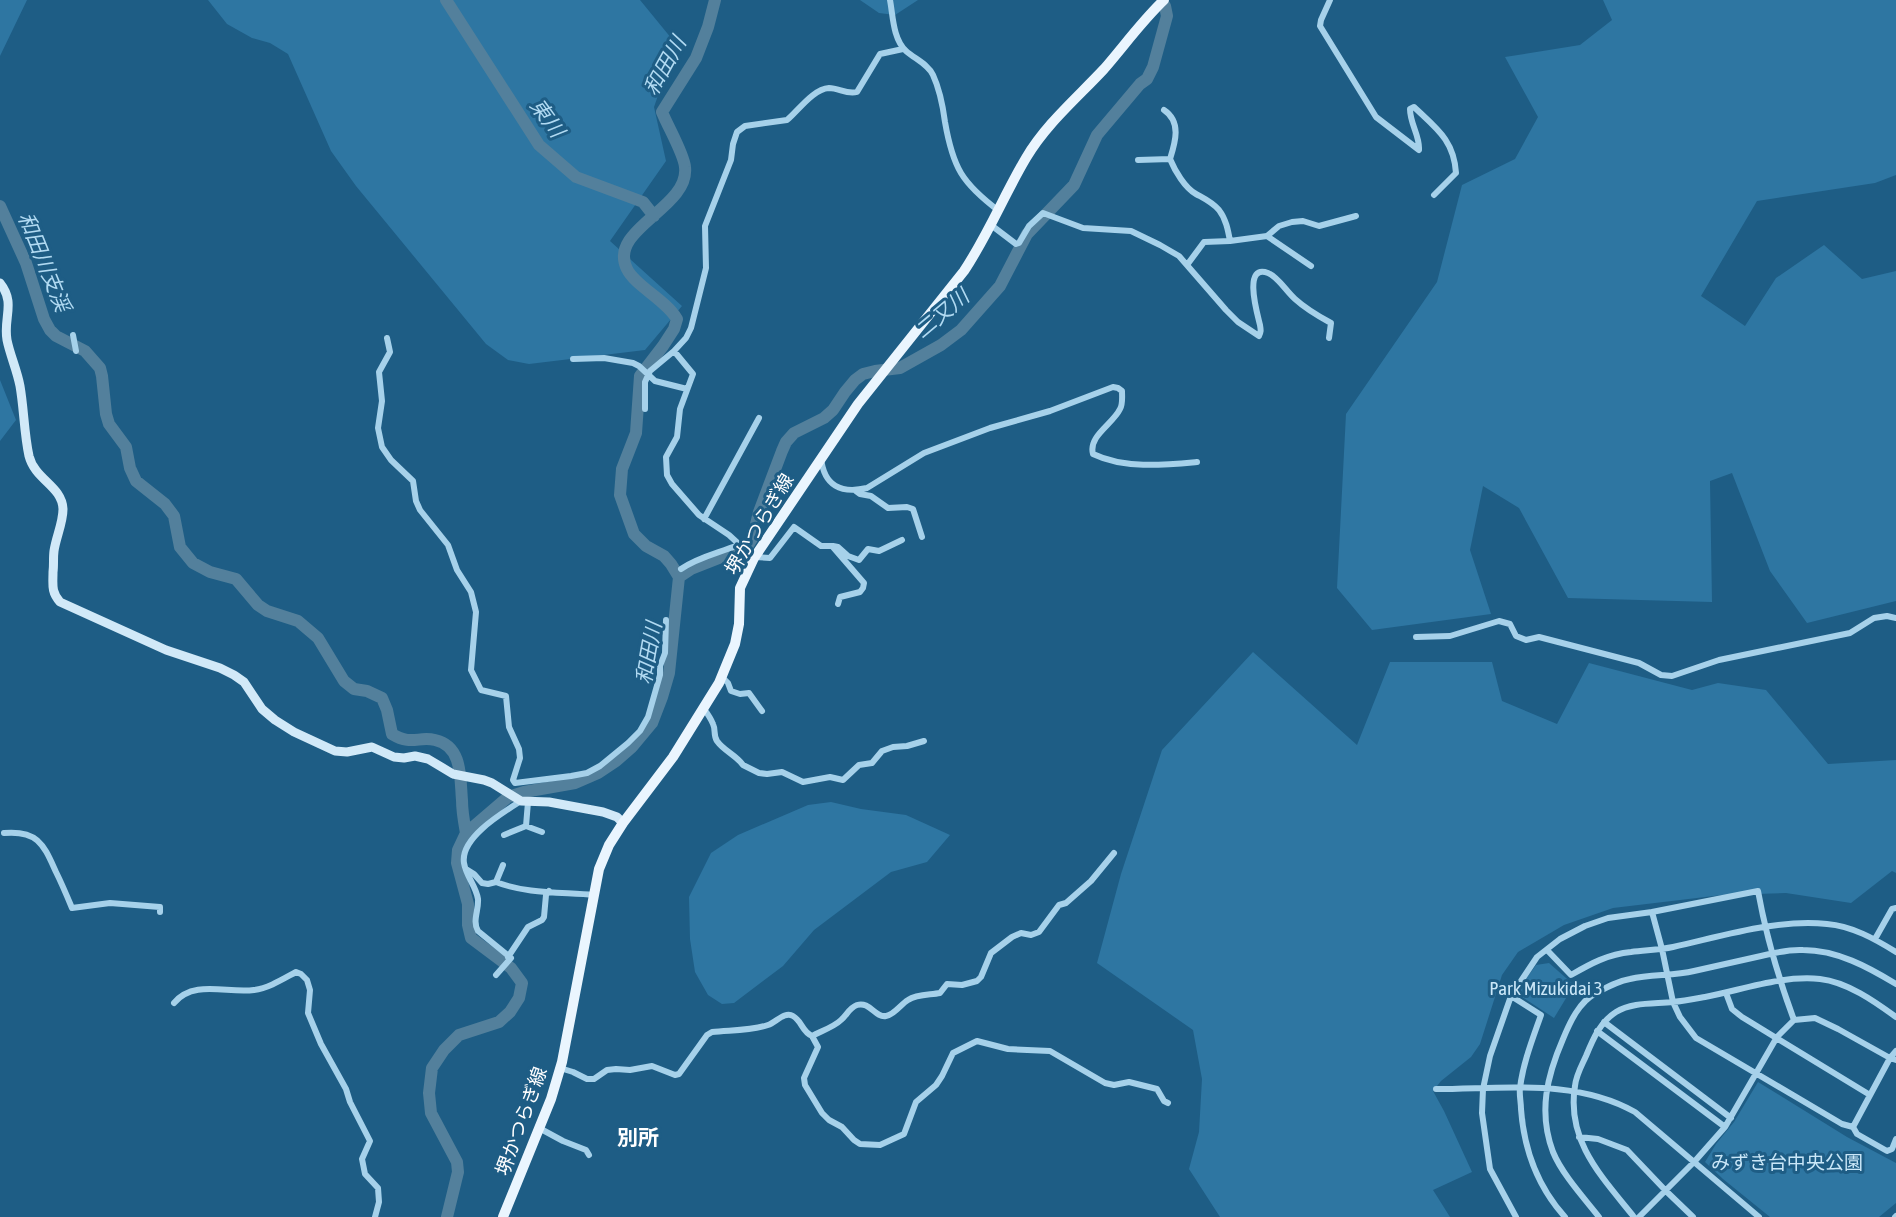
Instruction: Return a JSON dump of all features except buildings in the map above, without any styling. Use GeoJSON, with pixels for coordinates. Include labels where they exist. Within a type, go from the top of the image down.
{"type":"FeatureCollection","features":[{"type":"Feature","properties":{"kind":"main road","name":"堺かつらぎ線"},"geometry":{"type":"LineString","coordinates":[[503,1217],[551,1099],[560,1069],[599,869],[623,822],[673,757],[722,677],[735,644],[739,624],[740,588],[755,558],[858,404],[964,271],[1036,143],[1164,0]]}},
{"type":"Feature","properties":{"kind":"street"},"geometry":{"type":"LineString","coordinates":[[890,0],[897,38],[904,49],[929,68],[933,75],[953,157],[963,177],[977,194],[999,211]]}},
{"type":"Feature","properties":{"kind":"street"},"geometry":{"type":"LineString","coordinates":[[1330,0],[1320,26],[1376,117],[1419,150],[1410,115],[1410,109],[1413,107],[1433,125],[1451,148],[1456,173],[1434,195]]}},
{"type":"Feature","properties":{"kind":"street"},"geometry":{"type":"LineString","coordinates":[[645,409],[645,382],[650,371],[674,351],[691,328],[706,268],[705,226],[731,160],[737,132],[745,126],[787,120],[801,105],[823,89],[830,88],[851,94],[857,92],[880,54],[904,49]]}},
{"type":"Feature","properties":{"kind":"street"},"geometry":{"type":"LineString","coordinates":[[1164,110],[1174,120],[1176,130],[1170,159],[1174,170],[1194,194],[1205,198],[1219,211],[1226,222],[1230,241]]}},
{"type":"Feature","properties":{"kind":"street"},"geometry":{"type":"LineString","coordinates":[[1138,160],[1170,159]]}},
{"type":"Feature","properties":{"kind":"street"},"geometry":{"type":"LineString","coordinates":[[992,225],[1016,244],[1043,213],[1083,228],[1131,231],[1179,256],[1226,310],[1259,336],[1261,327],[1255,312],[1253,282],[1259,272],[1265,271],[1306,310],[1331,323],[1329,338]]}},
{"type":"Feature","properties":{"kind":"street"},"geometry":{"type":"LineString","coordinates":[[1187,265],[1204,242],[1267,236],[1279,226],[1292,222],[1303,221],[1319,226],[1356,216]]}},
{"type":"Feature","properties":{"kind":"street"},"geometry":{"type":"LineString","coordinates":[[1267,236],[1311,266]]}},
{"type":"Feature","properties":{"kind":"street"},"geometry":{"type":"LineString","coordinates":[[0,283],[8,299],[6,336],[19,383],[32,466],[62,500],[61,526],[54,550],[52,589],[60,602],[166,650],[234,675],[244,682],[262,709],[275,720],[335,751],[347,752],[372,747],[394,757],[415,756],[428,759],[453,774],[484,780],[522,800],[549,802],[603,813],[623,822]]}},
{"type":"Feature","properties":{"kind":"street"},"geometry":{"type":"LineString","coordinates":[[73,335],[76,351]]}},
{"type":"Feature","properties":{"kind":"street"},"geometry":{"type":"LineString","coordinates":[[387,338],[390,352],[379,372],[382,398],[378,428],[382,447],[391,460],[413,481],[420,510],[448,545],[457,570],[471,592],[476,612],[471,670],[481,690],[506,696],[509,727],[520,758],[513,780],[515,783]]}},
{"type":"Feature","properties":{"kind":"street"},"geometry":{"type":"LineString","coordinates":[[674,351],[692,374],[680,409],[677,437],[666,457],[666,466],[672,484],[704,519],[755,558],[770,558],[794,527],[821,546],[838,547],[848,556],[859,560],[868,548],[879,551],[902,540]]}},
{"type":"Feature","properties":{"kind":"street"},"geometry":{"type":"LineString","coordinates":[[573,359],[604,358],[633,363],[660,383],[687,389]]}},
{"type":"Feature","properties":{"kind":"street"},"geometry":{"type":"LineString","coordinates":[[856,491],[883,480],[925,453],[1113,387],[1122,391],[1122,406],[1093,442],[1093,454],[1128,464],[1197,462]]}},
{"type":"Feature","properties":{"kind":"street"},"geometry":{"type":"LineString","coordinates":[[704,519],[759,418]]}},
{"type":"Feature","properties":{"kind":"street"},"geometry":{"type":"LineString","coordinates":[[821,456],[825,478],[832,485],[871,496],[888,508],[913,509],[922,537]]}},
{"type":"Feature","properties":{"kind":"street"},"geometry":{"type":"LineString","coordinates":[[681,569],[706,556],[719,554],[738,545]]}},
{"type":"Feature","properties":{"kind":"street"},"geometry":{"type":"LineString","coordinates":[[832,546],[864,583],[860,592],[841,597],[838,604]]}},
{"type":"Feature","properties":{"kind":"street"},"geometry":{"type":"LineString","coordinates":[[1416,637],[1450,636],[1499,621],[1510,624],[1516,636],[1539,638],[1639,663],[1661,675],[1672,676],[1719,660],[1850,633],[1874,618],[1896,618]]}},
{"type":"Feature","properties":{"kind":"street"},"geometry":{"type":"LineString","coordinates":[[503,789],[515,783],[587,773],[600,766],[640,731],[648,717],[660,675],[665,653],[666,620]]}},
{"type":"Feature","properties":{"kind":"street"},"geometry":{"type":"LineString","coordinates":[[722,677],[731,691],[749,693],[762,711]]}},
{"type":"Feature","properties":{"kind":"street"},"geometry":{"type":"LineString","coordinates":[[704,709],[715,727],[717,741],[743,765],[759,773],[782,772],[803,782],[830,777],[843,780],[859,765],[872,763],[882,751],[924,741]]}},
{"type":"Feature","properties":{"kind":"street"},"geometry":{"type":"LineString","coordinates":[[522,800],[526,827]]}},
{"type":"Feature","properties":{"kind":"street"},"geometry":{"type":"LineString","coordinates":[[496,975],[511,958],[475,926],[477,898],[463,859],[468,843],[495,817],[522,800]]}},
{"type":"Feature","properties":{"kind":"street"},"geometry":{"type":"LineString","coordinates":[[504,835],[526,827],[542,832]]}},
{"type":"Feature","properties":{"kind":"street"},"geometry":{"type":"LineString","coordinates":[[5,833],[15,832],[32,837],[44,845],[72,908],[110,903],[160,907],[160,912]]}},
{"type":"Feature","properties":{"kind":"street"},"geometry":{"type":"LineString","coordinates":[[812,1036],[843,1019],[847,1012],[861,1004],[883,1017],[909,999],[940,993],[947,984],[962,985],[977,981],[991,953],[1021,933],[1039,932],[1059,905],[1091,881],[1114,853]]}},
{"type":"Feature","properties":{"kind":"street"},"geometry":{"type":"LineString","coordinates":[[496,882],[503,865]]}},
{"type":"Feature","properties":{"kind":"street"},"geometry":{"type":"LineString","coordinates":[[466,869],[482,883],[496,882],[516,888],[594,895]]}},
{"type":"Feature","properties":{"kind":"street"},"geometry":{"type":"LineString","coordinates":[[508,957],[528,927],[544,917],[546,895],[549,891]]}},
{"type":"Feature","properties":{"kind":"street"},"geometry":{"type":"LineString","coordinates":[[1516,1217],[1490,1169],[1482,1113],[1483,1089],[1490,1056],[1511,996],[1537,957],[1560,939],[1608,918],[1758,891],[1779,981],[1794,1020]]}},
{"type":"Feature","properties":{"kind":"street"},"geometry":{"type":"LineString","coordinates":[[1875,939],[1892,909],[1896,908]]}},
{"type":"Feature","properties":{"kind":"street"},"geometry":{"type":"LineString","coordinates":[[1652,912],[1673,1002],[1696,1038],[1842,1124],[1853,1127],[1857,1134],[1886,1152],[1892,1149],[1896,1139]]}},
{"type":"Feature","properties":{"kind":"street"},"geometry":{"type":"LineString","coordinates":[[1547,950],[1571,975],[1595,961],[1628,952],[1662,949],[1765,926],[1800,923],[1829,924],[1875,939],[1896,952]]}},
{"type":"Feature","properties":{"kind":"street"},"geometry":{"type":"LineString","coordinates":[[1599,1217],[1569,1178],[1554,1153],[1547,1129],[1547,1088],[1551,1068],[1568,1025],[1580,1007],[1593,995],[1631,978],[1685,973],[1804,949],[1852,960],[1896,984]]}},
{"type":"Feature","properties":{"kind":"street"},"geometry":{"type":"LineString","coordinates":[[174,1003],[186,993],[199,990],[252,991],[267,988],[296,972],[301,974],[310,990],[308,1013],[370,1141],[362,1159],[365,1174],[378,1188],[379,1202],[374,1217]]}},
{"type":"Feature","properties":{"kind":"street"},"geometry":{"type":"LineString","coordinates":[[1633,1217],[1589,1158],[1574,1124],[1573,1105],[1579,1072],[1597,1031],[1616,1012],[1631,1006],[1673,1002],[1779,981],[1821,979],[1865,996],[1896,1017]]}},
{"type":"Feature","properties":{"kind":"street"},"geometry":{"type":"LineString","coordinates":[[1726,993],[1732,1009],[1742,1017],[1870,1094]]}},
{"type":"Feature","properties":{"kind":"street"},"geometry":{"type":"LineString","coordinates":[[1511,996],[1541,1015],[1520,1088],[1524,1134],[1543,1188],[1565,1217]]}},
{"type":"Feature","properties":{"kind":"street"},"geometry":{"type":"LineString","coordinates":[[560,1069],[587,1079],[593,1079],[607,1070],[652,1066],[675,1075],[679,1074],[712,1032],[759,1027],[786,1014],[796,1018],[818,1047],[804,1078],[805,1086],[822,1113],[860,1144],[880,1145],[904,1134],[916,1102],[936,1085],[953,1054],[977,1041],[1008,1049],[1050,1051],[1105,1083],[1114,1085],[1129,1082],[1157,1089],[1168,1103]]}},
{"type":"Feature","properties":{"kind":"street"},"geometry":{"type":"LineString","coordinates":[[1639,1217],[1725,1127],[1777,1037],[1794,1020],[1815,1018],[1893,1059]]}},
{"type":"Feature","properties":{"kind":"street"},"geometry":{"type":"LineString","coordinates":[[1604,1022],[1731,1118]]}},
{"type":"Feature","properties":{"kind":"street"},"geometry":{"type":"LineString","coordinates":[[1597,1031],[1725,1127]]}},
{"type":"Feature","properties":{"kind":"street"},"geometry":{"type":"LineString","coordinates":[[1853,1127],[1896,1051]]}},
{"type":"Feature","properties":{"kind":"street"},"geometry":{"type":"LineString","coordinates":[[1436,1089],[1547,1088],[1604,1097],[1635,1112],[1759,1217]]}},
{"type":"Feature","properties":{"kind":"street"},"geometry":{"type":"LineString","coordinates":[[539,1128],[586,1150],[589,1155]]}},
{"type":"Feature","properties":{"kind":"street"},"geometry":{"type":"LineString","coordinates":[[1579,1137],[1598,1139],[1627,1150],[1693,1217]]}},
{"type":"Feature","properties":{"kind":"green space"},"geometry":{"type":"Polygon","coordinates":[[[0,0],[27,0],[0,56],[0,0]]]}},
{"type":"Feature","properties":{"kind":"green space"},"geometry":{"type":"Polygon","coordinates":[[[208,0],[640,0],[676,44],[654,107],[666,161],[610,241],[682,306],[645,350],[529,364],[508,360],[486,344],[356,186],[331,151],[288,54],[227,24],[208,0]]]}},
{"type":"Feature","properties":{"kind":"green space"},"geometry":{"type":"Polygon","coordinates":[[[860,0],[918,0],[895,15],[879,13],[860,0]]]}},
{"type":"Feature","properties":{"kind":"green space"},"geometry":{"type":"Polygon","coordinates":[[[1603,0],[1896,0],[1896,175],[1875,183],[1757,201],[1701,296],[1745,326],[1776,278],[1824,245],[1862,279],[1896,271],[1896,601],[1807,623],[1770,571],[1732,473],[1710,481],[1712,602],[1568,598],[1519,508],[1483,486],[1470,550],[1491,614],[1372,630],[1337,588],[1346,414],[1437,282],[1462,185],[1515,159],[1538,117],[1505,57],[1580,45],[1612,20],[1603,0]]]}},
{"type":"Feature","properties":{"kind":"green space"},"geometry":{"type":"Polygon","coordinates":[[[0,380],[16,420],[0,441],[0,380]]]}},
{"type":"Feature","properties":{"kind":"green space"},"geometry":{"type":"Polygon","coordinates":[[[1253,652],[1357,745],[1390,662],[1492,662],[1502,701],[1557,724],[1589,663],[1692,690],[1718,683],[1766,690],[1828,764],[1896,760],[1896,873],[1892,871],[1851,903],[1786,893],[1722,895],[1613,908],[1564,925],[1518,952],[1502,975],[1480,1044],[1471,1057],[1441,1081],[1433,1091],[1472,1172],[1433,1190],[1450,1217],[1220,1217],[1189,1169],[1199,1132],[1202,1079],[1193,1030],[1097,963],[1121,874],[1162,750],[1253,652]]]}},
{"type":"Feature","properties":{"kind":"green space"},"geometry":{"type":"Polygon","coordinates":[[[831,802],[906,815],[950,835],[927,862],[891,872],[814,930],[783,966],[734,1003],[722,1004],[708,995],[695,972],[690,939],[689,897],[711,853],[738,835],[808,805],[831,802]]]}},
{"type":"Feature","properties":{"kind":"green space","name":"Park Mizukidai 3"},"geometry":{"type":"Polygon","coordinates":[[[1549,963],[1574,985],[1554,1018],[1516,993],[1536,965],[1549,963]]]}},
{"type":"Feature","properties":{"kind":"green space","name":"みずき台中央公園"},"geometry":{"type":"Polygon","coordinates":[[[1758,1082],[1847,1137],[1896,1163],[1896,1203],[1879,1217],[1770,1217],[1723,1179],[1705,1162],[1758,1082]]]}},
{"type":"Feature","properties":{"kind":"waterway","name":"東川"},"geometry":{"type":"LineString","coordinates":[[446,0],[539,145],[576,177],[643,202],[654,216]]}},
{"type":"Feature","properties":{"kind":"waterway","name":"和田川"},"geometry":{"type":"LineString","coordinates":[[447,1217],[458,1172],[457,1162],[431,1113],[429,1093],[432,1068],[444,1050],[459,1035],[499,1022],[510,1012],[519,998],[522,983],[511,968],[471,938],[468,904],[457,863],[458,850],[466,833],[508,797],[575,783],[616,761],[652,723],[669,673],[679,577],[664,556],[646,546],[634,534],[620,495],[622,469],[636,433],[640,376],[663,346],[677,319],[631,275],[624,255],[628,242],[664,207],[683,182],[684,162],[662,112],[696,58],[715,0]]}},
{"type":"Feature","properties":{"kind":"waterway","name":"二又川"},"geometry":{"type":"LineString","coordinates":[[679,577],[691,569],[747,547],[753,537],[759,512],[782,451],[794,433],[824,418],[863,374],[900,368],[941,345],[961,330],[1000,286],[1027,234],[1074,185],[1097,135],[1147,79],[1167,16],[1165,6]]}},
{"type":"Feature","properties":{"kind":"waterway","name":"和田川支渓"},"geometry":{"type":"LineString","coordinates":[[0,206],[26,263],[44,319],[56,336],[85,351],[100,368],[109,424],[126,447],[136,481],[165,504],[174,516],[180,547],[193,563],[210,572],[236,579],[258,605],[267,611],[298,621],[318,638],[344,681],[354,689],[382,698],[392,734],[410,740],[435,740],[451,749],[460,773],[466,833]]}},
{"type":"Feature","properties":{"kind":"district","name":"別所"},"geometry":{"type":"Point","coordinates":[638,1138]}}]}
